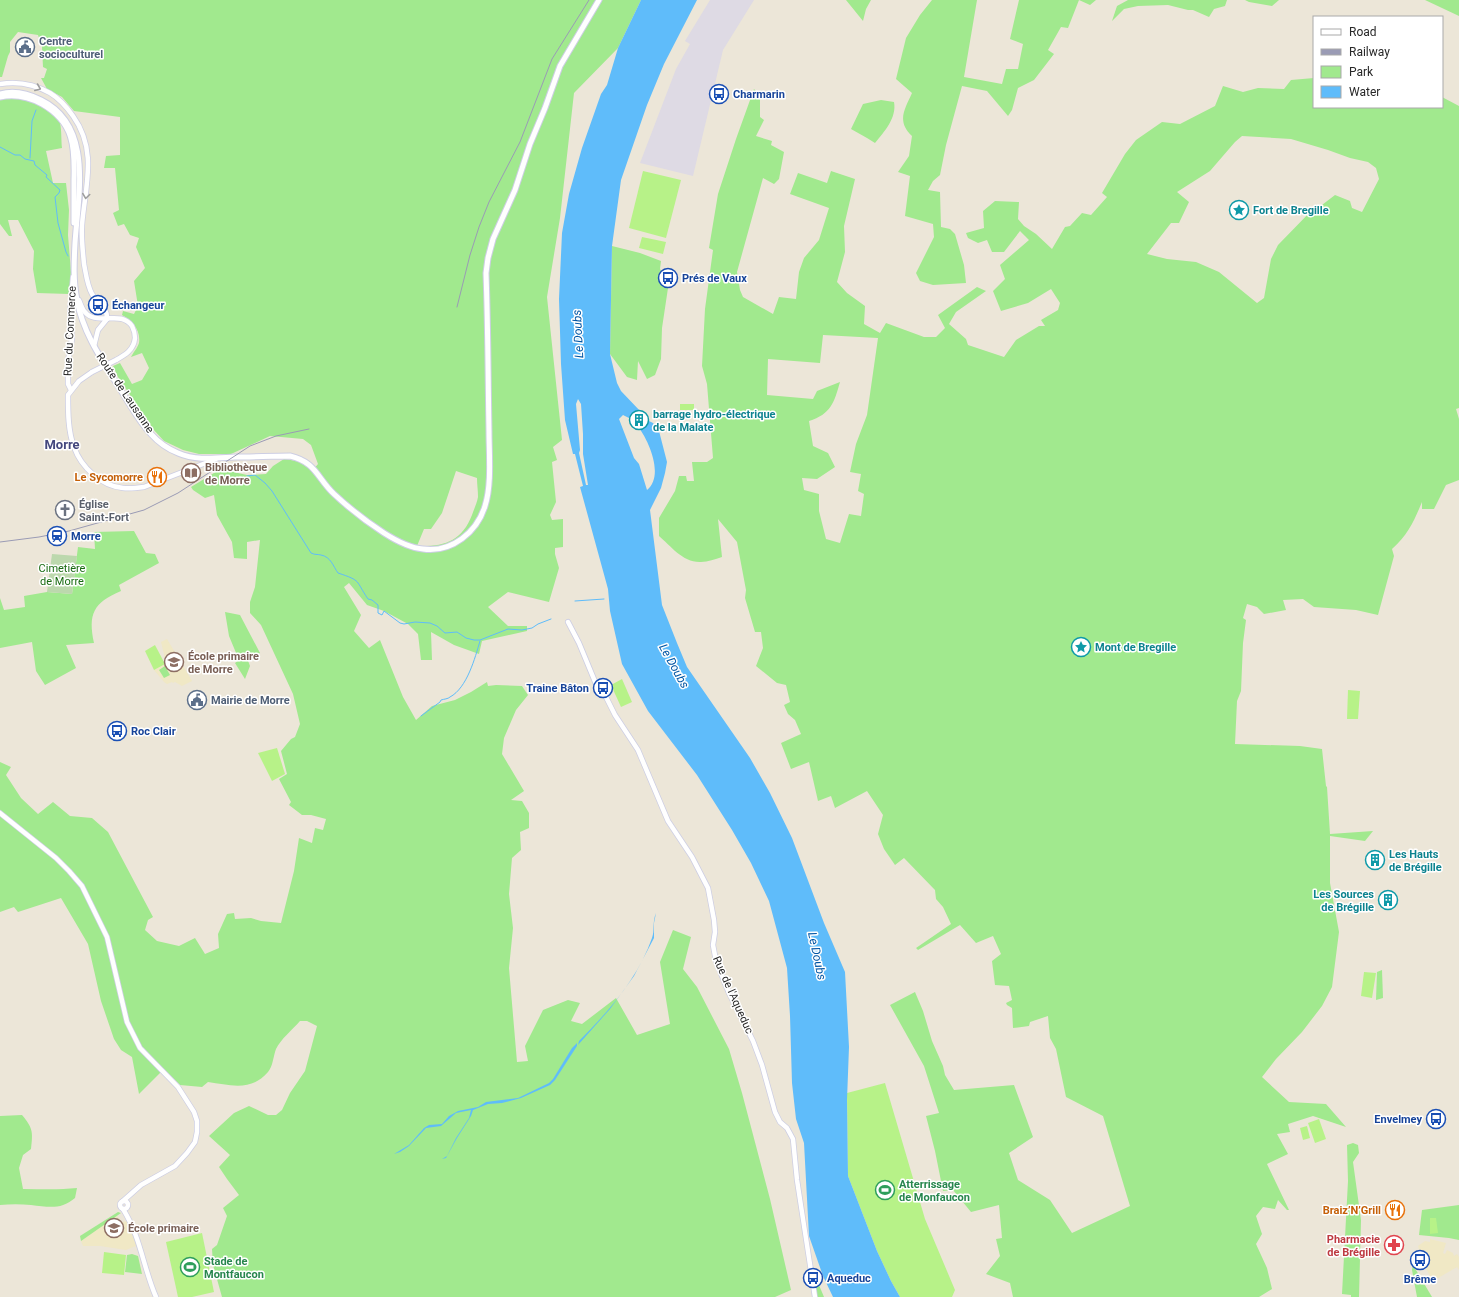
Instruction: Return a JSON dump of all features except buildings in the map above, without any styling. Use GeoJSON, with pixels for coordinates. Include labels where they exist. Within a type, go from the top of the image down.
{"type":"FeatureCollection","features":[{"type":"Feature","properties":{"kind":"main road","name":"Route de Lausanne"},"geometry":{"type":"LineString","coordinates":[[0,97],[23,97],[38,102],[55,113],[66,126],[74,148],[75,156],[74,271],[77,302],[84,327],[94,346],[140,420],[156,439],[170,449],[194,458],[290,456],[302,460],[314,469],[328,488],[340,499],[384,533],[397,540],[423,549],[441,548],[457,542],[472,530],[481,516],[488,493],[489,404],[486,274],[493,239],[515,190],[530,144],[560,66],[599,0]]}},
{"type":"Feature","properties":{"kind":"main road","name":"Route de Lausanne"},"geometry":{"type":"LineString","coordinates":[[0,94],[13,92],[44,101],[57,110],[72,131],[78,151],[79,178],[74,264]]}},
{"type":"Feature","properties":{"kind":"street"},"geometry":{"type":"LineString","coordinates":[[0,84],[29,84],[54,95],[66,105],[82,129],[86,143],[88,168],[82,226],[84,264],[88,286],[92,294],[105,308],[108,314],[107,319],[98,330],[94,346]]}},
{"type":"Feature","properties":{"kind":"street","name":"Rue du Commerce"},"geometry":{"type":"LineString","coordinates":[[71,390],[68,384],[68,361],[72,340],[70,313],[74,271]]}},
{"type":"Feature","properties":{"kind":"street"},"geometry":{"type":"LineString","coordinates":[[75,287],[84,311],[92,317],[107,319]]}},
{"type":"Feature","properties":{"kind":"street","name":"Rue du Commerce"},"geometry":{"type":"LineString","coordinates":[[107,319],[115,318],[127,321],[131,325],[135,334],[135,340],[129,352],[92,372],[79,381],[68,395],[70,431],[73,446],[82,463],[96,477],[115,487],[132,488],[153,484],[218,458]]}},
{"type":"Feature","properties":{"kind":"street","name":"Rue de l'Aqueduc"},"geometry":{"type":"LineString","coordinates":[[568,622],[596,684],[605,694],[615,715],[638,750],[668,821],[692,857],[708,888],[714,920],[713,945],[716,960],[729,993],[753,1041],[762,1064],[775,1112],[780,1122],[787,1128],[793,1139],[797,1180],[815,1297]]}},
{"type":"Feature","properties":{"kind":"street"},"geometry":{"type":"LineString","coordinates":[[0,813],[60,862],[70,871],[82,886],[107,937],[127,1022],[140,1048],[178,1087],[194,1112],[197,1122],[195,1142],[182,1160],[175,1166],[137,1189],[125,1205],[140,1243],[150,1284],[156,1297]]}},
{"type":"Feature","properties":{"kind":"shaded area"},"geometry":{"type":"Polygon","coordinates":[[[710,0],[754,0],[723,50],[693,176],[640,163],[676,69],[690,44],[685,41],[710,0]]]}},
{"type":"Feature","properties":{"kind":"shaded area","name":"École primaire de Morre"},"geometry":{"type":"Polygon","coordinates":[[[167,639],[192,681],[182,686],[175,682],[167,684],[154,670],[166,663],[161,642],[167,639]]]}},
{"type":"Feature","properties":{"kind":"shaded area","name":"École primaire"},"geometry":{"type":"Polygon","coordinates":[[[116,1215],[122,1222],[127,1221],[138,1245],[126,1250],[100,1246],[83,1246],[81,1241],[116,1215]]]}},
{"type":"Feature","properties":{"kind":"shaded area"},"geometry":{"type":"Polygon","coordinates":[[[1430,1239],[1446,1243],[1443,1253],[1445,1254],[1447,1250],[1453,1253],[1454,1256],[1457,1254],[1459,1257],[1459,1270],[1457,1267],[1433,1281],[1423,1263],[1418,1246],[1425,1241],[1430,1242],[1430,1239]]]}},
{"type":"Feature","properties":{"kind":"green space"},"geometry":{"type":"Polygon","coordinates":[[[0,0],[641,0],[618,48],[574,93],[560,218],[547,297],[562,440],[553,447],[557,460],[552,462],[556,502],[550,515],[552,520],[563,519],[563,547],[555,548],[559,568],[549,602],[508,592],[488,607],[508,626],[527,626],[527,631],[482,641],[479,654],[454,645],[431,632],[432,660],[421,660],[418,634],[408,624],[384,611],[367,605],[349,583],[344,587],[361,615],[354,631],[369,648],[380,640],[403,697],[416,720],[432,706],[455,700],[487,682],[488,686],[522,686],[528,695],[516,710],[504,738],[502,754],[524,791],[511,800],[522,801],[529,813],[529,828],[520,832],[521,850],[512,858],[509,894],[513,928],[509,968],[517,1062],[528,1061],[525,1046],[543,1010],[568,1000],[580,1003],[571,1021],[582,1024],[616,998],[637,1035],[670,1024],[660,962],[673,930],[691,937],[683,969],[697,987],[729,1049],[770,1199],[791,1290],[775,1297],[222,1297],[213,1265],[212,1249],[217,1245],[227,1216],[223,1208],[239,1195],[219,1167],[230,1155],[209,1136],[234,1113],[249,1106],[268,1115],[276,1115],[282,1110],[290,1093],[305,1071],[317,1026],[307,1021],[300,1021],[278,1045],[268,1072],[255,1082],[240,1086],[208,1082],[202,1087],[180,1085],[164,1069],[139,1094],[132,1057],[121,1050],[114,1039],[101,1001],[88,944],[61,898],[18,912],[14,907],[0,912],[0,762],[11,767],[6,775],[21,798],[38,814],[53,802],[70,816],[92,818],[108,832],[153,917],[148,920],[145,930],[157,941],[179,946],[195,938],[205,954],[219,948],[218,934],[227,914],[234,913],[235,919],[251,918],[261,921],[281,923],[294,871],[299,838],[312,843],[315,828],[323,830],[326,819],[311,815],[302,815],[289,805],[291,802],[279,779],[287,774],[281,751],[291,739],[295,737],[300,724],[293,694],[261,625],[250,613],[250,602],[255,587],[260,540],[247,542],[247,559],[234,558],[232,542],[217,515],[214,495],[205,498],[191,487],[227,465],[229,471],[247,475],[266,474],[273,466],[284,459],[297,461],[313,470],[318,464],[311,445],[303,439],[270,436],[231,454],[199,454],[183,450],[164,441],[153,429],[118,377],[113,366],[120,363],[132,384],[142,380],[149,368],[142,353],[131,357],[138,346],[139,334],[135,326],[122,315],[123,311],[134,314],[138,306],[134,281],[145,268],[136,247],[139,238],[130,235],[124,224],[118,226],[113,213],[119,210],[115,168],[104,168],[106,156],[120,155],[120,117],[74,111],[62,97],[47,89],[41,78],[44,78],[47,69],[43,67],[42,47],[38,35],[18,32],[10,42],[10,52],[2,77],[0,77],[0,0]],[[456,471],[442,513],[431,529],[424,529],[417,546],[436,545],[451,541],[463,531],[468,524],[478,499],[477,478],[456,471]]]}},
{"type":"Feature","properties":{"kind":"green space"},"geometry":{"type":"Polygon","coordinates":[[[846,0],[871,0],[866,9],[863,21],[846,0]]]}},
{"type":"Feature","properties":{"kind":"green space"},"geometry":{"type":"Polygon","coordinates":[[[932,0],[977,0],[964,77],[1002,84],[1006,69],[1018,69],[1023,44],[1010,39],[1019,0],[1079,0],[1068,28],[1061,27],[1048,50],[1054,54],[1034,80],[1018,88],[1012,110],[1008,116],[987,91],[962,86],[946,145],[940,175],[933,181],[928,190],[940,192],[941,227],[950,229],[955,234],[964,265],[966,283],[933,285],[920,281],[916,273],[934,237],[933,224],[905,216],[910,176],[898,172],[909,156],[912,136],[904,125],[903,115],[912,93],[896,79],[906,38],[920,15],[932,0]]]}},
{"type":"Feature","properties":{"kind":"green space"},"geometry":{"type":"Polygon","coordinates":[[[1079,0],[1096,0],[1090,5],[1079,0]]]}},
{"type":"Feature","properties":{"kind":"green space"},"geometry":{"type":"Polygon","coordinates":[[[1128,0],[1227,0],[1225,6],[1214,9],[1209,17],[1193,10],[1168,5],[1138,6],[1124,9],[1112,21],[1117,6],[1128,0]]]}},
{"type":"Feature","properties":{"kind":"green space"},"geometry":{"type":"Polygon","coordinates":[[[1245,0],[1279,0],[1272,6],[1245,0]]]}},
{"type":"Feature","properties":{"kind":"green space"},"geometry":{"type":"Polygon","coordinates":[[[1425,0],[1459,0],[1459,16],[1425,0]]]}},
{"type":"Feature","properties":{"kind":"green space"},"geometry":{"type":"Polygon","coordinates":[[[1313,78],[1313,108],[1443,108],[1443,98],[1459,106],[1459,408],[1456,409],[1459,419],[1459,480],[1446,485],[1434,509],[1422,509],[1422,502],[1410,527],[1398,544],[1392,549],[1394,556],[1378,615],[1356,610],[1314,607],[1303,599],[1283,600],[1286,610],[1264,614],[1257,607],[1247,604],[1243,618],[1246,620],[1243,643],[1241,691],[1237,701],[1235,744],[1300,746],[1322,749],[1327,787],[1330,834],[1373,831],[1365,841],[1330,836],[1330,883],[1339,932],[1332,987],[1322,1006],[1302,1032],[1276,1059],[1262,1077],[1289,1102],[1326,1104],[1346,1127],[1313,1116],[1288,1124],[1290,1132],[1277,1134],[1288,1154],[1267,1164],[1289,1210],[1287,1210],[1278,1200],[1275,1209],[1263,1207],[1256,1216],[1262,1234],[1256,1244],[1267,1268],[1272,1289],[1259,1297],[1013,1297],[1010,1283],[986,1274],[1000,1256],[996,1239],[1002,1238],[999,1205],[971,1212],[953,1190],[943,1191],[926,1116],[939,1113],[924,1066],[890,1005],[915,992],[945,1075],[954,1090],[1014,1085],[1033,1137],[1009,1153],[1018,1180],[1050,1200],[1072,1233],[1130,1206],[1103,1116],[1066,1097],[1056,1049],[1050,1038],[1048,1016],[1030,1022],[1029,1026],[1013,1028],[1012,1008],[1006,1003],[1012,1000],[1009,986],[995,985],[992,961],[1001,954],[993,936],[976,943],[960,925],[918,950],[916,948],[951,924],[943,907],[936,899],[935,890],[904,858],[895,865],[884,849],[878,834],[883,815],[867,791],[835,808],[831,796],[818,801],[809,762],[791,769],[781,743],[801,734],[795,720],[788,714],[784,705],[790,702],[786,685],[777,683],[756,666],[763,648],[761,632],[755,632],[745,598],[746,590],[737,542],[718,519],[722,557],[706,562],[695,562],[683,557],[659,536],[659,518],[675,491],[679,476],[686,476],[687,481],[694,481],[692,462],[707,462],[713,458],[707,384],[702,366],[705,309],[713,250],[709,248],[718,194],[754,89],[760,96],[760,117],[764,120],[756,136],[772,141],[771,145],[784,152],[779,179],[774,184],[763,178],[737,272],[740,290],[743,297],[773,314],[779,297],[796,299],[799,272],[804,258],[819,240],[829,208],[790,194],[798,173],[827,183],[831,171],[855,179],[844,226],[845,252],[837,282],[847,293],[865,306],[864,324],[880,333],[886,323],[924,337],[936,337],[945,328],[938,315],[977,287],[986,291],[956,312],[949,324],[966,339],[968,345],[1004,357],[1016,340],[1039,326],[1045,326],[1041,320],[1058,310],[1060,303],[1051,289],[1028,303],[1001,311],[993,291],[1005,279],[1000,265],[1029,240],[1020,231],[1004,252],[992,252],[987,240],[978,243],[968,238],[966,233],[984,228],[983,211],[995,201],[1019,202],[1018,219],[1024,226],[1036,234],[1052,249],[1065,227],[1070,226],[1082,213],[1091,215],[1107,197],[1102,193],[1125,154],[1136,140],[1162,122],[1180,124],[1215,106],[1223,86],[1243,92],[1258,88],[1284,89],[1291,80],[1313,78]],[[1242,136],[1210,171],[1177,192],[1189,202],[1179,223],[1171,223],[1147,254],[1167,259],[1196,262],[1219,272],[1257,303],[1264,298],[1271,259],[1278,245],[1314,208],[1318,208],[1335,195],[1350,201],[1352,208],[1362,212],[1379,179],[1376,168],[1368,162],[1350,158],[1291,139],[1242,136]],[[823,335],[820,363],[768,359],[767,395],[813,399],[817,391],[840,382],[836,396],[827,411],[809,421],[813,446],[828,453],[835,467],[817,479],[802,478],[804,490],[819,494],[819,511],[826,539],[840,543],[849,514],[861,516],[864,494],[858,491],[861,474],[850,472],[856,444],[867,415],[878,338],[823,335]]]}},
{"type":"Feature","properties":{"kind":"green space"},"geometry":{"type":"Polygon","coordinates":[[[22,97],[48,108],[56,115],[60,123],[62,148],[46,151],[53,183],[66,183],[69,210],[68,235],[71,272],[69,294],[37,293],[33,269],[34,251],[18,220],[8,220],[12,236],[9,236],[0,224],[0,100],[5,98],[22,97]]]}},
{"type":"Feature","properties":{"kind":"green space"},"geometry":{"type":"Polygon","coordinates":[[[881,100],[894,102],[894,114],[889,124],[875,143],[851,129],[863,104],[881,100]]]}},
{"type":"Feature","properties":{"kind":"green space"},"geometry":{"type":"Polygon","coordinates":[[[643,171],[681,180],[666,238],[629,228],[643,171]]]}},
{"type":"Feature","properties":{"kind":"green space"},"geometry":{"type":"Polygon","coordinates":[[[642,237],[666,242],[663,254],[639,248],[642,237]]]}},
{"type":"Feature","properties":{"kind":"green space"},"geometry":{"type":"Polygon","coordinates":[[[612,246],[640,253],[661,261],[660,269],[666,280],[668,288],[662,328],[661,359],[655,375],[647,379],[638,361],[637,380],[627,377],[610,354],[612,246]]]}},
{"type":"Feature","properties":{"kind":"green space"},"geometry":{"type":"Polygon","coordinates":[[[680,404],[694,404],[694,410],[680,410],[680,404]]]}},
{"type":"Feature","properties":{"kind":"green space"},"geometry":{"type":"Polygon","coordinates":[[[134,531],[146,553],[155,554],[159,563],[119,585],[121,591],[104,600],[99,605],[95,611],[92,624],[94,643],[66,645],[76,668],[45,685],[36,671],[32,642],[0,648],[0,598],[4,610],[25,607],[24,596],[47,592],[72,594],[78,547],[95,549],[94,532],[134,531]]]}},
{"type":"Feature","properties":{"kind":"green space","name":"Cimetière de Morre"},"geometry":{"type":"Polygon","coordinates":[[[52,554],[77,556],[72,594],[47,592],[52,554]]]}},
{"type":"Feature","properties":{"kind":"green space"},"geometry":{"type":"Polygon","coordinates":[[[225,612],[240,615],[260,653],[247,658],[250,666],[245,679],[235,663],[239,660],[229,636],[225,612]]]}},
{"type":"Feature","properties":{"kind":"green space"},"geometry":{"type":"Polygon","coordinates":[[[155,645],[165,664],[154,670],[145,651],[155,645]]]}},
{"type":"Feature","properties":{"kind":"green space"},"geometry":{"type":"Polygon","coordinates":[[[165,666],[170,675],[164,678],[159,670],[165,666]]]}},
{"type":"Feature","properties":{"kind":"green space"},"geometry":{"type":"Polygon","coordinates":[[[622,679],[632,702],[621,707],[611,685],[622,679]]]}},
{"type":"Feature","properties":{"kind":"green space"},"geometry":{"type":"Polygon","coordinates":[[[1348,690],[1360,691],[1358,719],[1347,719],[1348,690]]]}},
{"type":"Feature","properties":{"kind":"green space"},"geometry":{"type":"Polygon","coordinates":[[[277,748],[285,774],[272,781],[258,753],[277,748]]]}},
{"type":"Feature","properties":{"kind":"green space"},"geometry":{"type":"Polygon","coordinates":[[[1382,970],[1383,998],[1376,1000],[1377,972],[1382,970]]]}},
{"type":"Feature","properties":{"kind":"green space"},"geometry":{"type":"Polygon","coordinates":[[[1364,972],[1376,973],[1372,998],[1361,996],[1364,972]]]}},
{"type":"Feature","properties":{"kind":"green space","name":"Atterrissage de Monfaucon"},"geometry":{"type":"Polygon","coordinates":[[[885,1083],[925,1219],[955,1290],[952,1297],[900,1297],[877,1251],[848,1176],[847,1093],[885,1083]]]}},
{"type":"Feature","properties":{"kind":"green space"},"geometry":{"type":"Polygon","coordinates":[[[22,1115],[28,1123],[32,1134],[31,1149],[23,1155],[19,1168],[23,1189],[77,1188],[75,1198],[70,1202],[54,1207],[19,1204],[0,1205],[0,1116],[22,1115]]]}},
{"type":"Feature","properties":{"kind":"green space"},"geometry":{"type":"Polygon","coordinates":[[[1319,1119],[1326,1139],[1315,1143],[1308,1123],[1319,1119]]]}},
{"type":"Feature","properties":{"kind":"green space"},"geometry":{"type":"Polygon","coordinates":[[[1307,1126],[1310,1138],[1303,1140],[1300,1128],[1307,1126]]]}},
{"type":"Feature","properties":{"kind":"green space"},"geometry":{"type":"Polygon","coordinates":[[[1353,1143],[1358,1145],[1359,1153],[1353,1162],[1361,1220],[1359,1297],[1351,1297],[1351,1295],[1342,1294],[1348,1181],[1347,1145],[1353,1143]]]}},
{"type":"Feature","properties":{"kind":"green space"},"geometry":{"type":"Polygon","coordinates":[[[1459,1205],[1459,1240],[1419,1235],[1422,1210],[1459,1205]]]}},
{"type":"Feature","properties":{"kind":"green space"},"geometry":{"type":"Polygon","coordinates":[[[118,1212],[121,1213],[81,1241],[80,1236],[118,1212]]]}},
{"type":"Feature","properties":{"kind":"green space"},"geometry":{"type":"Polygon","coordinates":[[[1430,1218],[1436,1218],[1438,1233],[1430,1234],[1430,1218]]]}},
{"type":"Feature","properties":{"kind":"green space","name":"Stade de Montfaucon"},"geometry":{"type":"Polygon","coordinates":[[[202,1233],[214,1292],[192,1297],[178,1297],[166,1242],[202,1233]]]}},
{"type":"Feature","properties":{"kind":"green space"},"geometry":{"type":"Polygon","coordinates":[[[104,1252],[126,1255],[124,1275],[102,1273],[104,1252]]]}},
{"type":"Feature","properties":{"kind":"green space"},"geometry":{"type":"Polygon","coordinates":[[[132,1254],[138,1256],[142,1274],[125,1272],[127,1255],[132,1254]]]}},
{"type":"Feature","properties":{"kind":"green space"},"geometry":{"type":"Polygon","coordinates":[[[1413,1265],[1432,1297],[1417,1297],[1412,1270],[1413,1265]]]}},
{"type":"Feature","properties":{"kind":"green space"},"geometry":{"type":"Polygon","coordinates":[[[816,1278],[824,1297],[817,1297],[814,1279],[816,1278]]]}},
{"type":"Feature","properties":{"kind":"water","name":"Le Doubs"},"geometry":{"type":"Polygon","coordinates":[[[641,0],[697,0],[664,64],[647,105],[621,180],[612,246],[610,354],[617,383],[621,391],[641,412],[633,420],[623,415],[619,419],[634,458],[639,464],[647,490],[655,475],[655,467],[650,448],[637,425],[643,418],[653,423],[659,431],[667,462],[661,488],[650,510],[662,605],[687,667],[750,758],[770,793],[792,838],[824,923],[845,972],[849,1047],[847,1100],[848,1176],[877,1251],[900,1297],[833,1297],[823,1276],[809,1236],[804,1143],[796,1119],[792,1083],[787,968],[769,901],[751,863],[732,830],[697,775],[648,711],[622,664],[610,611],[608,589],[580,487],[583,486],[575,454],[573,454],[565,420],[561,364],[559,299],[562,233],[569,194],[582,148],[601,94],[607,85],[618,48],[641,0]],[[578,399],[576,404],[579,453],[586,485],[588,485],[583,454],[581,404],[578,399]]]}},
{"type":"Feature","properties":{"kind":"water"},"geometry":{"type":"Polygon","coordinates":[[[656,913],[654,938],[640,965],[652,938],[656,913]]]}},
{"type":"Feature","properties":{"kind":"water"},"geometry":{"type":"Polygon","coordinates":[[[621,994],[610,1009],[578,1045],[579,1041],[612,1006],[621,994]]]}},
{"type":"Feature","properties":{"kind":"water"},"geometry":{"type":"Polygon","coordinates":[[[577,1043],[577,1046],[555,1080],[550,1085],[521,1098],[502,1103],[488,1104],[473,1110],[471,1116],[446,1158],[442,1159],[447,1156],[456,1138],[469,1118],[471,1110],[456,1113],[441,1126],[426,1128],[409,1146],[394,1154],[409,1145],[424,1128],[429,1125],[442,1124],[449,1116],[458,1111],[478,1107],[486,1102],[518,1098],[549,1083],[572,1048],[577,1043]]]}},
{"type":"Feature","properties":{"kind":"waterway"},"geometry":{"type":"LineString","coordinates":[[30,158],[32,121],[36,110]]}},
{"type":"Feature","properties":{"kind":"waterway"},"geometry":{"type":"LineString","coordinates":[[0,147],[15,155],[20,155],[25,159],[34,161],[35,165],[47,175],[46,177],[60,190],[55,197],[58,223],[68,256]]}},
{"type":"Feature","properties":{"kind":"waterway"},"geometry":{"type":"LineString","coordinates":[[247,476],[255,475],[265,483],[272,491],[311,553],[324,556],[331,562],[338,573],[355,580],[368,599],[372,600],[378,605],[378,613],[382,615],[384,611],[400,623],[404,624],[415,622],[430,623],[437,626],[445,633],[457,632],[466,638],[474,640],[480,640],[508,629],[522,630],[532,628],[551,619]]}},
{"type":"Feature","properties":{"kind":"waterway"},"geometry":{"type":"LineString","coordinates":[[575,601],[604,599]]}},
{"type":"Feature","properties":{"kind":"waterway"},"geometry":{"type":"LineString","coordinates":[[421,716],[441,700],[449,698],[456,693],[461,687],[470,672],[480,641]]}},
{"type":"Feature","properties":{"kind":"railway"},"geometry":{"type":"LineString","coordinates":[[457,307],[470,255],[489,202],[520,142],[552,59],[589,0]]}},
{"type":"Feature","properties":{"kind":"railway"},"geometry":{"type":"LineString","coordinates":[[0,542],[39,537],[69,531],[144,510],[178,493],[250,446],[276,436],[309,429]]}},
{"type":"Feature","properties":{"kind":"place","name":"Centre socioculturel"},"geometry":{"type":"Point","coordinates":[25,47]}},
{"type":"Feature","properties":{"kind":"place","name":"Charmarin"},"geometry":{"type":"Point","coordinates":[719,94]}},
{"type":"Feature","properties":{"kind":"place","name":"Fort de Bregille"},"geometry":{"type":"Point","coordinates":[1239,210]}},
{"type":"Feature","properties":{"kind":"place","name":"Prés de Vaux"},"geometry":{"type":"Point","coordinates":[668,278]}},
{"type":"Feature","properties":{"kind":"place","name":"Échangeur"},"geometry":{"type":"Point","coordinates":[98,305]}},
{"type":"Feature","properties":{"kind":"place","name":"barrage hydro-électrique de la Malate"},"geometry":{"type":"Point","coordinates":[639,420]}},
{"type":"Feature","properties":{"kind":"place","name":"Bibliothèque de Morre"},"geometry":{"type":"Point","coordinates":[191,473]}},
{"type":"Feature","properties":{"kind":"place","name":"Le Sycomorre"},"geometry":{"type":"Point","coordinates":[157,477]}},
{"type":"Feature","properties":{"kind":"place","name":"Église Saint-Fort"},"geometry":{"type":"Point","coordinates":[65,510]}},
{"type":"Feature","properties":{"kind":"place","name":"Morre"},"geometry":{"type":"Point","coordinates":[57,536]}},
{"type":"Feature","properties":{"kind":"place","name":"Mont de Bregille"},"geometry":{"type":"Point","coordinates":[1081,647]}},
{"type":"Feature","properties":{"kind":"place","name":"École primaire de Morre"},"geometry":{"type":"Point","coordinates":[174,662]}},
{"type":"Feature","properties":{"kind":"place","name":"Traine Bâton"},"geometry":{"type":"Point","coordinates":[603,688]}},
{"type":"Feature","properties":{"kind":"place","name":"Mairie de Morre"},"geometry":{"type":"Point","coordinates":[197,700]}},
{"type":"Feature","properties":{"kind":"place","name":"Roc Clair"},"geometry":{"type":"Point","coordinates":[117,731]}},
{"type":"Feature","properties":{"kind":"place","name":"Les Hauts de Brégille"},"geometry":{"type":"Point","coordinates":[1375,860]}},
{"type":"Feature","properties":{"kind":"place","name":"Les Sources de Brégille"},"geometry":{"type":"Point","coordinates":[1388,900]}},
{"type":"Feature","properties":{"kind":"place","name":"Envelmey"},"geometry":{"type":"Point","coordinates":[1436,1119]}},
{"type":"Feature","properties":{"kind":"place","name":"Atterrissage de Monfaucon"},"geometry":{"type":"Point","coordinates":[885,1190]}},
{"type":"Feature","properties":{"kind":"place","name":"Braiz’N’Grill"},"geometry":{"type":"Point","coordinates":[1395,1210]}},
{"type":"Feature","properties":{"kind":"place","name":"École primaire"},"geometry":{"type":"Point","coordinates":[114,1228]}},
{"type":"Feature","properties":{"kind":"place","name":"Pharmacie de Brégille"},"geometry":{"type":"Point","coordinates":[1394,1245]}},
{"type":"Feature","properties":{"kind":"place","name":"Brême"},"geometry":{"type":"Point","coordinates":[1420,1260]}},
{"type":"Feature","properties":{"kind":"place","name":"Stade de Montfaucon"},"geometry":{"type":"Point","coordinates":[190,1267]}},
{"type":"Feature","properties":{"kind":"place","name":"Aqueduc"},"geometry":{"type":"Point","coordinates":[813,1278]}},
{"type":"Feature","properties":{"kind":"district","name":"Morre"},"geometry":{"type":"Point","coordinates":[62,444]}}]}
